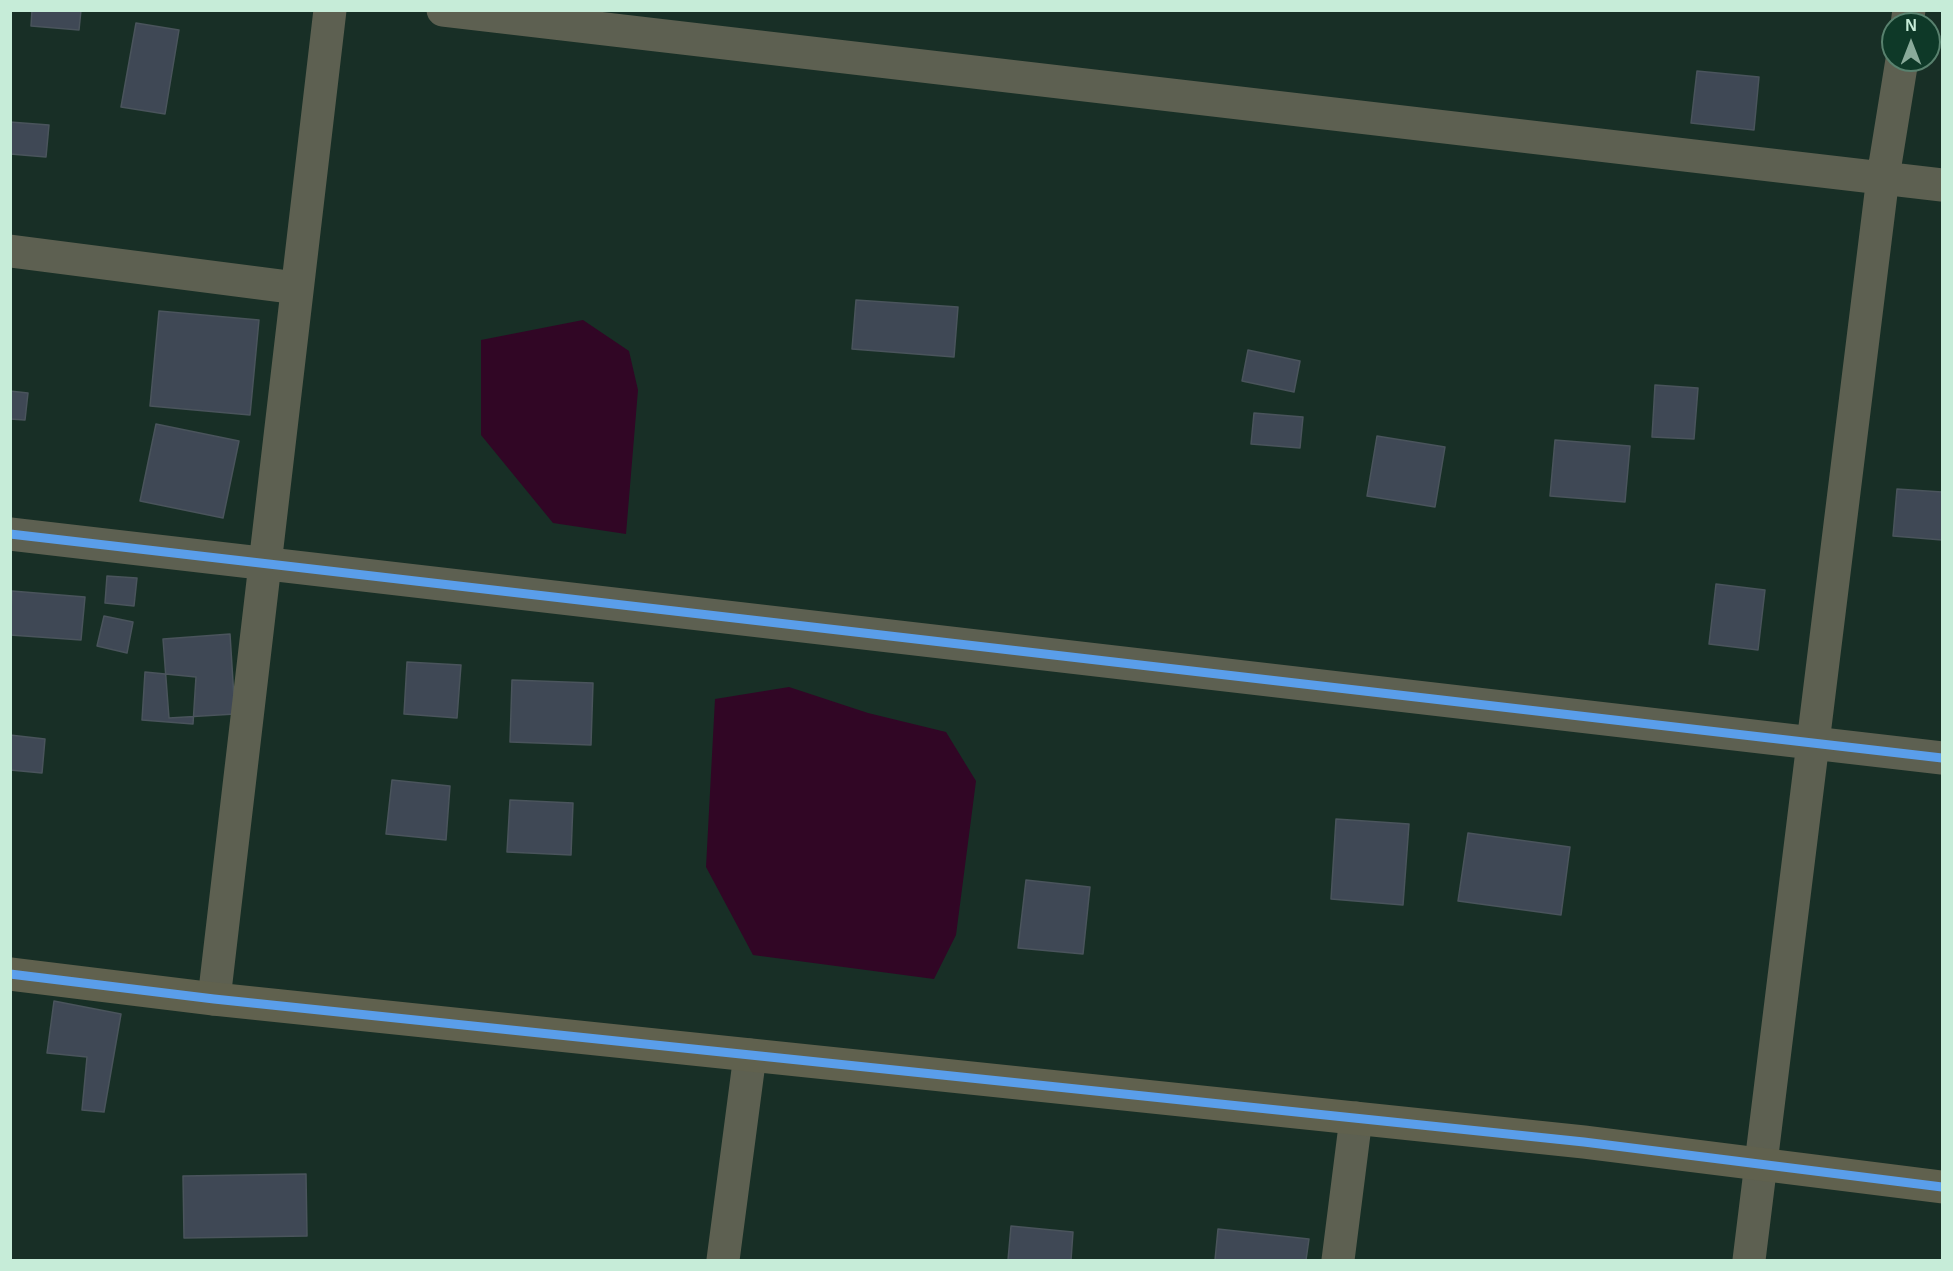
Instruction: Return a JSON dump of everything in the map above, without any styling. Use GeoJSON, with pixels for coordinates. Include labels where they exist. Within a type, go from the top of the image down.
{"type":"FeatureCollection","features":[{"type":"Feature","properties":{"kind":"street"},"geometry":{"type":"LineString","coordinates":[[214,999],[330,10]]}},
{"type":"Feature","properties":{"kind":"street"},"geometry":{"type":"LineString","coordinates":[[443,10],[1942,185]]}},
{"type":"Feature","properties":{"kind":"street"},"geometry":{"type":"LineString","coordinates":[[1749,1260],[1884,177],[1900,72]]}},
{"type":"Feature","properties":{"kind":"street"},"geometry":{"type":"LineString","coordinates":[[10,251],[297,288]]}},
{"type":"Feature","properties":{"kind":"street"},"geometry":{"type":"LineString","coordinates":[[10,534],[1942,758]]}},
{"type":"Feature","properties":{"kind":"street"},"geometry":{"type":"LineString","coordinates":[[10,974],[214,999],[1584,1142],[1942,1187]]}},
{"type":"Feature","properties":{"kind":"street"},"geometry":{"type":"LineString","coordinates":[[723,1260],[750,1055]]}},
{"type":"Feature","properties":{"kind":"street"},"geometry":{"type":"LineString","coordinates":[[1338,1260],[1356,1118]]}},
{"type":"Feature","properties":{"kind":"shaded area"},"geometry":{"type":"Polygon","coordinates":[[[583,320],[629,351],[638,390],[626,534],[553,523],[481,435],[481,340],[583,320]]]}},
{"type":"Feature","properties":{"kind":"shaded area"},"geometry":{"type":"Polygon","coordinates":[[[789,687],[868,713],[946,732],[976,781],[956,935],[934,979],[753,955],[706,867],[715,699],[789,687]]]}},
{"type":"Feature","properties":{"kind":"building"},"geometry":{"type":"Polygon","coordinates":[[[32,10],[81,10],[79,30],[31,26],[32,10]]]}},
{"type":"Feature","properties":{"kind":"building"},"geometry":{"type":"Polygon","coordinates":[[[136,23],[179,30],[165,114],[121,107],[136,23]]]}},
{"type":"Feature","properties":{"kind":"building"},"geometry":{"type":"Polygon","coordinates":[[[1697,71],[1759,77],[1754,130],[1691,123],[1697,71]]]}},
{"type":"Feature","properties":{"kind":"building"},"geometry":{"type":"Polygon","coordinates":[[[10,122],[49,125],[46,157],[10,154],[10,122]]]}},
{"type":"Feature","properties":{"kind":"building"},"geometry":{"type":"Polygon","coordinates":[[[856,300],[958,307],[954,357],[852,349],[856,300]]]}},
{"type":"Feature","properties":{"kind":"building"},"geometry":{"type":"Polygon","coordinates":[[[159,311],[259,320],[250,415],[150,406],[159,311]]]}},
{"type":"Feature","properties":{"kind":"building"},"geometry":{"type":"Polygon","coordinates":[[[1248,350],[1300,361],[1294,392],[1242,381],[1248,350]]]}},
{"type":"Feature","properties":{"kind":"building"},"geometry":{"type":"Polygon","coordinates":[[[1655,385],[1698,388],[1694,439],[1652,437],[1655,385]]]}},
{"type":"Feature","properties":{"kind":"building"},"geometry":{"type":"Polygon","coordinates":[[[10,391],[28,393],[25,420],[10,419],[10,391]]]}},
{"type":"Feature","properties":{"kind":"building"},"geometry":{"type":"Polygon","coordinates":[[[1254,413],[1303,417],[1300,448],[1251,444],[1254,413]]]}},
{"type":"Feature","properties":{"kind":"building"},"geometry":{"type":"Polygon","coordinates":[[[156,424],[239,441],[223,518],[140,501],[156,424]]]}},
{"type":"Feature","properties":{"kind":"building"},"geometry":{"type":"Polygon","coordinates":[[[1377,436],[1445,447],[1435,507],[1367,496],[1377,436]]]}},
{"type":"Feature","properties":{"kind":"building"},"geometry":{"type":"Polygon","coordinates":[[[1555,440],[1630,446],[1625,502],[1550,496],[1555,440]]]}},
{"type":"Feature","properties":{"kind":"building"},"geometry":{"type":"Polygon","coordinates":[[[1897,489],[1942,492],[1942,540],[1893,536],[1897,489]]]}},
{"type":"Feature","properties":{"kind":"building"},"geometry":{"type":"Polygon","coordinates":[[[107,576],[137,578],[134,606],[105,603],[107,576]]]}},
{"type":"Feature","properties":{"kind":"building"},"geometry":{"type":"Polygon","coordinates":[[[1716,584],[1765,590],[1758,650],[1709,644],[1716,584]]]}},
{"type":"Feature","properties":{"kind":"building"},"geometry":{"type":"Polygon","coordinates":[[[12,591],[85,597],[81,640],[10,635],[12,591]]]}},
{"type":"Feature","properties":{"kind":"building"},"geometry":{"type":"Polygon","coordinates":[[[104,616],[133,622],[127,653],[97,646],[104,616]]]}},
{"type":"Feature","properties":{"kind":"building"},"geometry":{"type":"Polygon","coordinates":[[[230,634],[235,714],[169,718],[163,639],[230,634]]]}},
{"type":"Feature","properties":{"kind":"building"},"geometry":{"type":"Polygon","coordinates":[[[407,662],[461,665],[457,718],[404,714],[407,662]]]}},
{"type":"Feature","properties":{"kind":"building"},"geometry":{"type":"Polygon","coordinates":[[[145,672],[196,677],[193,724],[142,720],[145,672]]]}},
{"type":"Feature","properties":{"kind":"building"},"geometry":{"type":"Polygon","coordinates":[[[512,680],[593,683],[591,745],[510,742],[512,680]]]}},
{"type":"Feature","properties":{"kind":"building"},"geometry":{"type":"Polygon","coordinates":[[[10,735],[45,739],[42,773],[10,770],[10,735]]]}},
{"type":"Feature","properties":{"kind":"building"},"geometry":{"type":"Polygon","coordinates":[[[392,780],[450,786],[446,840],[386,834],[392,780]]]}},
{"type":"Feature","properties":{"kind":"building"},"geometry":{"type":"Polygon","coordinates":[[[510,800],[573,803],[571,855],[507,852],[510,800]]]}},
{"type":"Feature","properties":{"kind":"building"},"geometry":{"type":"Polygon","coordinates":[[[1336,819],[1409,824],[1403,905],[1331,899],[1336,819]]]}},
{"type":"Feature","properties":{"kind":"building"},"geometry":{"type":"Polygon","coordinates":[[[1468,833],[1570,847],[1561,915],[1458,901],[1468,833]]]}},
{"type":"Feature","properties":{"kind":"building"},"geometry":{"type":"Polygon","coordinates":[[[1026,880],[1090,887],[1083,954],[1018,948],[1026,880]]]}},
{"type":"Feature","properties":{"kind":"building"},"geometry":{"type":"Polygon","coordinates":[[[54,1001],[121,1014],[104,1112],[82,1110],[87,1057],[47,1053],[54,1001]]]}},
{"type":"Feature","properties":{"kind":"building"},"geometry":{"type":"Polygon","coordinates":[[[306,1174],[307,1236],[184,1238],[183,1176],[306,1174]]]}},
{"type":"Feature","properties":{"kind":"building"},"geometry":{"type":"Polygon","coordinates":[[[1011,1226],[1073,1232],[1071,1260],[1008,1260],[1011,1226]]]}},
{"type":"Feature","properties":{"kind":"building"},"geometry":{"type":"Polygon","coordinates":[[[1218,1229],[1309,1239],[1306,1260],[1215,1260],[1218,1229]]]}},
{"type":"Feature","properties":{"kind":"cycle path"},"geometry":{"type":"LineString","coordinates":[[10,534],[1942,758]]}},
{"type":"Feature","properties":{"kind":"cycle path"},"geometry":{"type":"LineString","coordinates":[[10,974],[214,999],[1584,1142],[1942,1187]]}}]}
